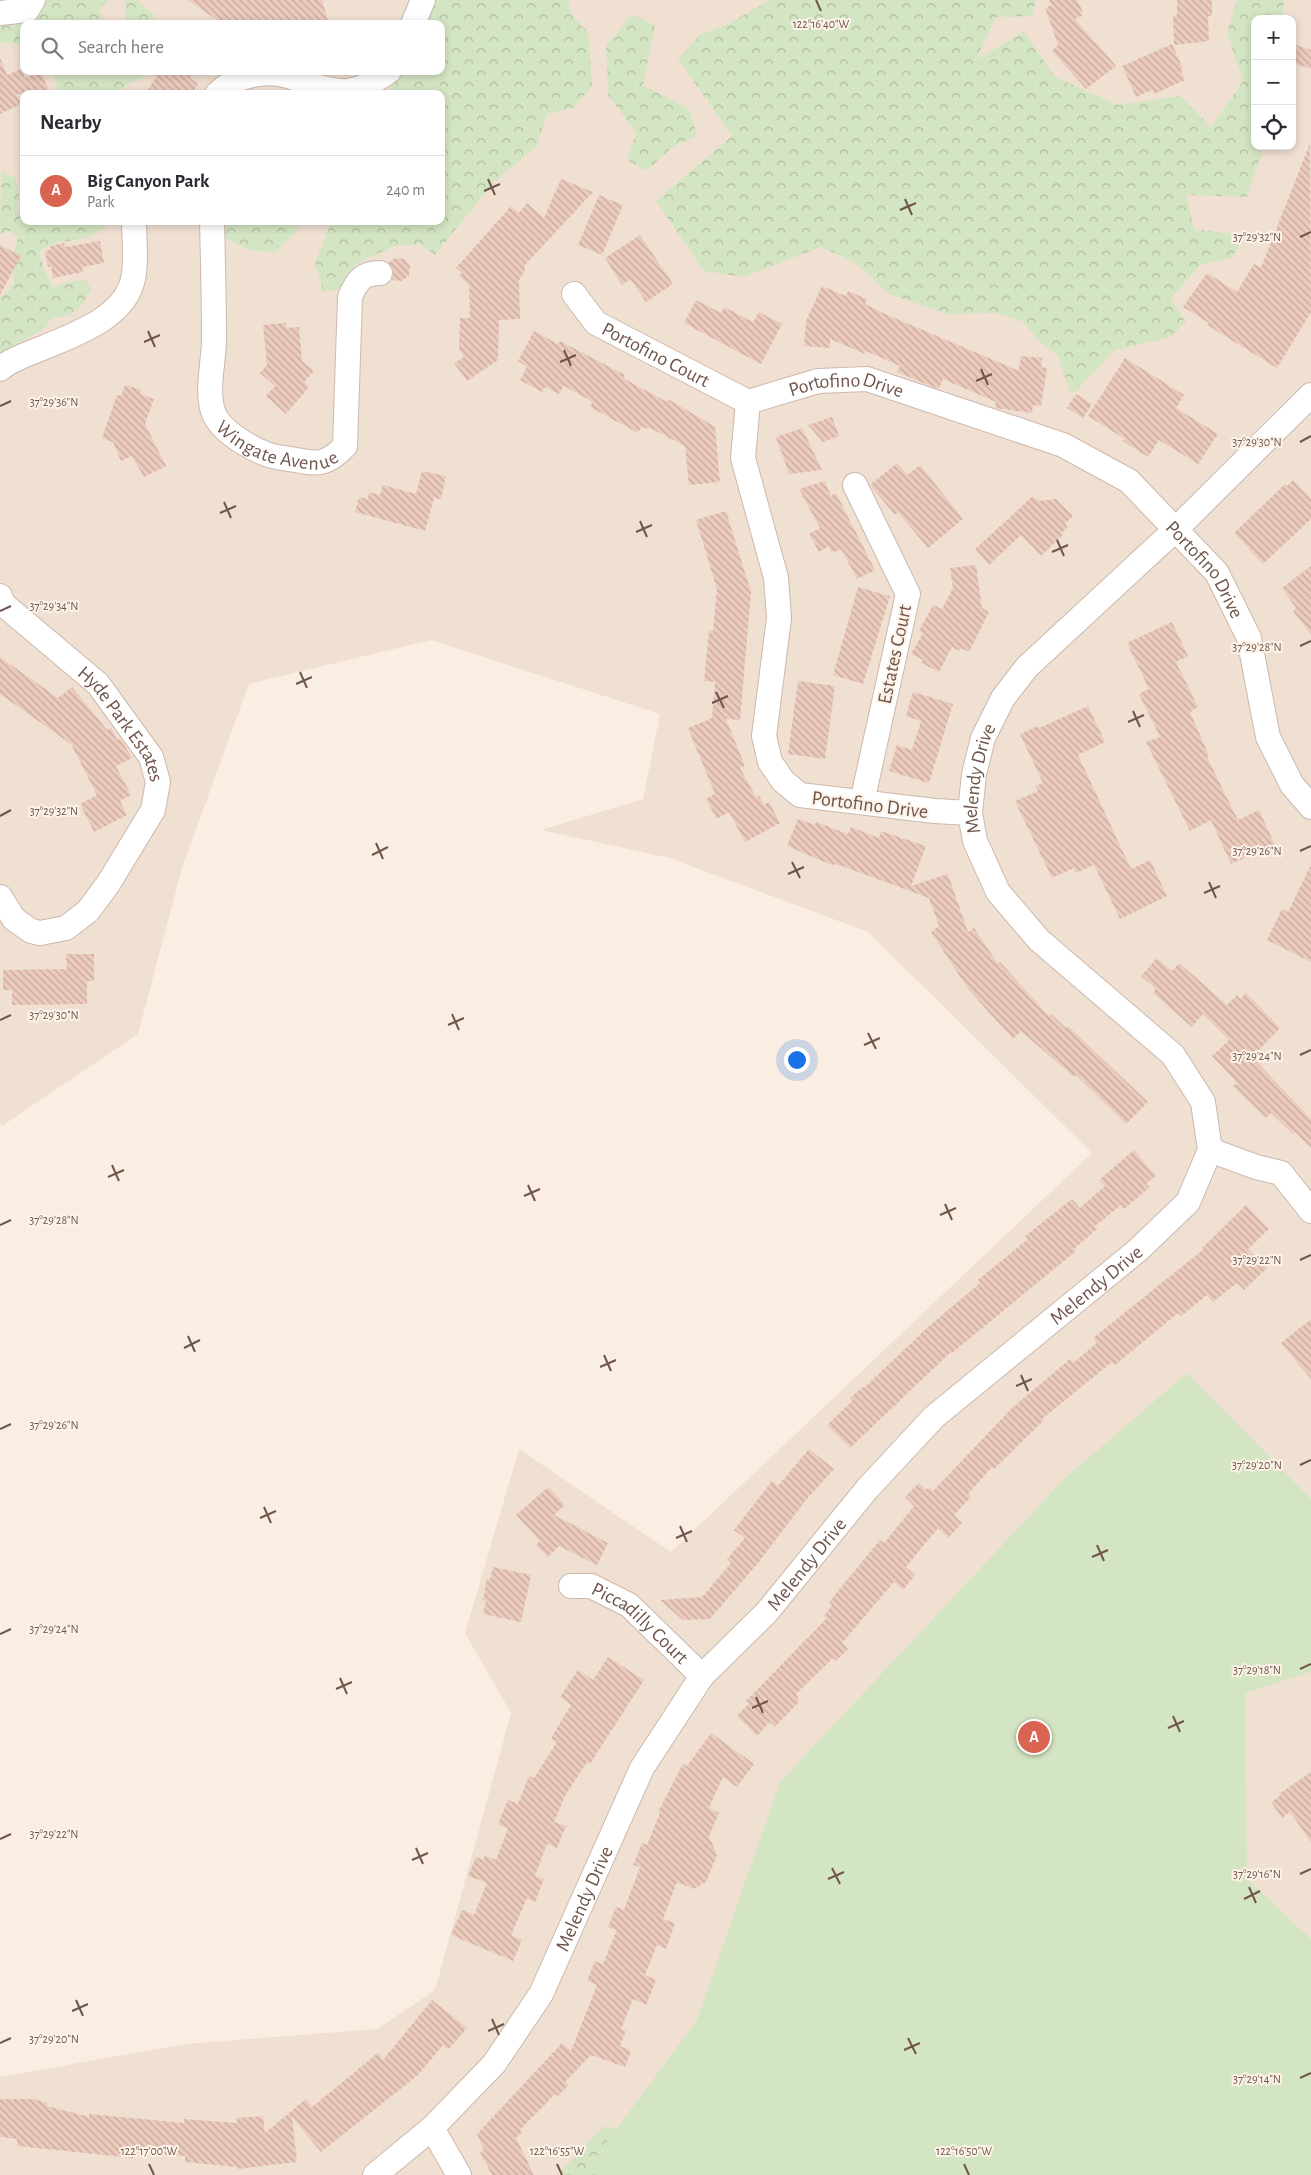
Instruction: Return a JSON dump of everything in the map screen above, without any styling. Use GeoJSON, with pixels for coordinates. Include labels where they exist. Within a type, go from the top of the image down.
{"type":"FeatureCollection","features":[{"type":"Feature","properties":{"kind":"street"},"geometry":{"type":"LineString","coordinates":[[0,13],[27,10],[33,0]]}},
{"type":"Feature","properties":{"kind":"street"},"geometry":{"type":"LineString","coordinates":[[415,20],[423,0]]}},
{"type":"Feature","properties":{"kind":"street"},"geometry":{"type":"LineString","coordinates":[[224,90],[248,75],[286,76],[314,86],[340,90]]}},
{"type":"Feature","properties":{"kind":"street"},"geometry":{"type":"LineString","coordinates":[[350,90],[367,86],[383,75]]}},
{"type":"Feature","properties":{"kind":"street"},"geometry":{"type":"LineString","coordinates":[[0,369],[34,351],[84,330],[111,313],[129,291],[134,279],[134,225]]}},
{"type":"Feature","properties":{"kind":"street","name":"Wingate Avenue"},"geometry":{"type":"LineString","coordinates":[[212,225],[214,341],[210,394],[212,411],[218,423],[247,446],[278,458],[321,463],[334,457],[345,446],[350,297],[362,277],[370,273],[380,273]]}},
{"type":"Feature","properties":{"kind":"street","name":"Portofino Court"},"geometry":{"type":"LineString","coordinates":[[574,294],[596,323],[748,402]]}},
{"type":"Feature","properties":{"kind":"street","name":"Portofino Drive"},"geometry":{"type":"LineString","coordinates":[[970,813],[935,812],[800,795],[782,781],[770,762],[764,736],[779,610],[776,578],[743,458],[748,402],[818,380],[867,379],[1063,444],[1129,482],[1217,573],[1249,638],[1268,737],[1292,785],[1311,807]]}},
{"type":"Feature","properties":{"kind":"street","name":"Melendy Drive"},"geometry":{"type":"LineString","coordinates":[[375,2175],[432,2128],[494,2064],[541,1994],[642,1768],[702,1676],[767,1612],[866,1489],[934,1418],[1138,1250],[1188,1202],[1210,1150],[1203,1102],[1173,1055],[1039,940],[998,892],[975,841],[970,813],[974,774],[983,738],[1003,698],[1027,667],[1176,529],[1311,395]]}},
{"type":"Feature","properties":{"kind":"street","name":"Estates Court"},"geometry":{"type":"LineString","coordinates":[[855,485],[908,594],[862,802]]}},
{"type":"Feature","properties":{"kind":"street","name":"Hyde Park Estates"},"geometry":{"type":"LineString","coordinates":[[0,596],[3,604],[98,684],[151,757],[158,782],[153,810],[108,884],[88,911],[66,928],[40,933],[31,931],[14,919],[0,897]]}},
{"type":"Feature","properties":{"kind":"street"},"geometry":{"type":"LineString","coordinates":[[1210,1150],[1256,1167],[1281,1173],[1311,1211]]}},
{"type":"Feature","properties":{"kind":"street","name":"Piccadilly Court"},"geometry":{"type":"LineString","coordinates":[[571,1586],[592,1586],[629,1605],[702,1676]]}},
{"type":"Feature","properties":{"kind":"street"},"geometry":{"type":"LineString","coordinates":[[432,2128],[459,2175]]}},
{"type":"Feature","properties":{"kind":"shaded area"},"geometry":{"type":"Polygon","coordinates":[[[0,0],[1311,0],[1311,2175],[0,2175],[0,2077],[185,2044],[377,2029],[435,1990],[511,1713],[465,1633],[519,1449],[671,1552],[1092,1153],[868,932],[669,858],[541,830],[643,799],[660,714],[431,640],[249,684],[182,868],[138,1034],[2,1126],[0,1121],[0,0]]]}},
{"type":"Feature","properties":{"kind":"green space"},"geometry":{"type":"Polygon","coordinates":[[[41,0],[109,0],[100,8],[102,20],[33,20],[41,0]]]}},
{"type":"Feature","properties":{"kind":"green space"},"geometry":{"type":"Polygon","coordinates":[[[125,0],[137,0],[152,13],[155,20],[126,20],[125,0]]]}},
{"type":"Feature","properties":{"kind":"green space"},"geometry":{"type":"Polygon","coordinates":[[[434,0],[568,0],[572,16],[588,32],[592,86],[574,108],[547,114],[536,147],[494,182],[435,255],[420,244],[395,246],[357,263],[338,290],[323,292],[315,263],[330,225],[445,225],[445,90],[389,90],[397,75],[445,75],[445,20],[425,20],[434,0]]]}},
{"type":"Feature","properties":{"kind":"green space"},"geometry":{"type":"Polygon","coordinates":[[[770,0],[1036,0],[1032,16],[996,17],[976,60],[1024,32],[1055,77],[1118,105],[1180,96],[1211,127],[1243,81],[1227,33],[1237,0],[1284,0],[1282,15],[1251,15],[1251,150],[1263,150],[1247,197],[1186,195],[1194,229],[1245,235],[1232,258],[1200,265],[1171,298],[1185,322],[1171,337],[1115,350],[1071,395],[1058,356],[1039,341],[1023,322],[996,313],[948,314],[889,294],[854,262],[821,247],[743,277],[704,271],[656,201],[732,136],[678,59],[700,35],[728,24],[770,0]]]}},
{"type":"Feature","properties":{"kind":"green space"},"geometry":{"type":"Polygon","coordinates":[[[632,14],[655,25],[643,85],[689,109],[697,136],[674,146],[646,171],[627,160],[636,133],[608,95],[606,46],[632,14]]]}},
{"type":"Feature","properties":{"kind":"green space"},"geometry":{"type":"Polygon","coordinates":[[[20,23],[20,45],[0,42],[0,24],[20,23]]]}},
{"type":"Feature","properties":{"kind":"green space"},"geometry":{"type":"Polygon","coordinates":[[[53,75],[142,75],[145,77],[120,90],[59,90],[53,75]]]}},
{"type":"Feature","properties":{"kind":"green space"},"geometry":{"type":"Polygon","coordinates":[[[1,171],[15,178],[19,194],[16,213],[20,213],[20,225],[107,225],[94,235],[55,243],[39,253],[53,288],[67,282],[86,280],[91,290],[84,303],[72,314],[52,318],[45,328],[0,354],[0,299],[14,283],[12,262],[18,237],[10,231],[0,234],[1,171]]]}},
{"type":"Feature","properties":{"kind":"green space"},"geometry":{"type":"Polygon","coordinates":[[[223,225],[301,225],[275,253],[247,249],[222,236],[223,225]]]}},
{"type":"Feature","properties":{"kind":"green space"},"geometry":{"type":"Polygon","coordinates":[[[1187,1373],[1311,1499],[1311,1672],[1245,1693],[1247,1879],[1311,1939],[1311,2175],[597,2175],[590,2165],[697,2020],[780,1782],[1065,1478],[1187,1373]]]}},
{"type":"Feature","properties":{"kind":"green space"},"geometry":{"type":"Polygon","coordinates":[[[604,2126],[658,2144],[671,2175],[562,2175],[560,2172],[604,2126]]]}},
{"type":"Feature","properties":{"kind":"building"},"geometry":{"type":"Polygon","coordinates":[[[188,0],[322,0],[328,20],[217,20],[188,0]]]}},
{"type":"Feature","properties":{"kind":"building"},"geometry":{"type":"Polygon","coordinates":[[[1049,0],[1077,0],[1083,12],[1081,13],[1082,16],[1075,19],[1116,66],[1086,89],[1052,51],[1058,45],[1045,8],[1052,5],[1049,0]]]}},
{"type":"Feature","properties":{"kind":"building"},"geometry":{"type":"Polygon","coordinates":[[[1177,0],[1212,0],[1212,16],[1208,16],[1209,41],[1174,45],[1173,16],[1177,16],[1177,0]]]}},
{"type":"Feature","properties":{"kind":"building"},"geometry":{"type":"Polygon","coordinates":[[[1172,44],[1183,69],[1181,70],[1185,80],[1154,94],[1152,90],[1136,97],[1122,66],[1172,44]]]}},
{"type":"Feature","properties":{"kind":"building"},"geometry":{"type":"Polygon","coordinates":[[[1296,45],[1311,50],[1311,69],[1296,64],[1296,45]]]}},
{"type":"Feature","properties":{"kind":"building"},"geometry":{"type":"Polygon","coordinates":[[[0,58],[7,75],[20,69],[20,75],[24,75],[25,78],[33,75],[42,75],[48,90],[20,90],[20,94],[16,94],[20,104],[0,114],[0,58]]]}},
{"type":"Feature","properties":{"kind":"building"},"geometry":{"type":"Polygon","coordinates":[[[157,75],[192,75],[190,78],[198,84],[194,90],[148,90],[157,75]]]}},
{"type":"Feature","properties":{"kind":"building"},"geometry":{"type":"Polygon","coordinates":[[[1310,143],[1311,312],[1277,368],[1207,325],[1209,323],[1183,307],[1207,273],[1237,292],[1254,264],[1261,268],[1310,143]]]}},
{"type":"Feature","properties":{"kind":"building"},"geometry":{"type":"Polygon","coordinates":[[[561,179],[593,192],[524,266],[525,271],[519,280],[520,319],[499,320],[498,360],[467,381],[454,363],[464,357],[459,349],[460,318],[470,318],[469,285],[459,276],[462,273],[456,268],[511,206],[519,213],[527,203],[544,218],[561,179]]]}},
{"type":"Feature","properties":{"kind":"building"},"geometry":{"type":"Polygon","coordinates":[[[599,195],[623,205],[602,255],[578,245],[599,195]]]}},
{"type":"Feature","properties":{"kind":"building"},"geometry":{"type":"Polygon","coordinates":[[[640,235],[673,284],[646,302],[630,279],[622,285],[605,258],[640,235]]]}},
{"type":"Feature","properties":{"kind":"building"},"geometry":{"type":"Polygon","coordinates":[[[100,241],[104,263],[82,267],[83,272],[53,278],[51,266],[48,267],[45,251],[50,250],[50,246],[64,243],[65,247],[100,241]]]}},
{"type":"Feature","properties":{"kind":"building"},"geometry":{"type":"Polygon","coordinates":[[[0,245],[21,256],[0,295],[0,245]]]}},
{"type":"Feature","properties":{"kind":"building"},"geometry":{"type":"Polygon","coordinates":[[[395,258],[404,259],[410,266],[409,276],[401,281],[392,280],[394,272],[388,263],[395,258]]]}},
{"type":"Feature","properties":{"kind":"building"},"geometry":{"type":"Polygon","coordinates":[[[822,286],[846,296],[848,291],[867,299],[865,304],[883,313],[1019,371],[1021,356],[1042,358],[1041,367],[1047,368],[1041,406],[1033,405],[1032,413],[995,408],[996,402],[943,379],[939,389],[897,372],[900,366],[866,351],[865,354],[830,339],[830,348],[804,346],[806,321],[822,286]]]}},
{"type":"Feature","properties":{"kind":"building"},"geometry":{"type":"Polygon","coordinates":[[[696,300],[721,313],[724,307],[753,322],[759,312],[782,324],[761,364],[684,323],[696,300]]]}},
{"type":"Feature","properties":{"kind":"building"},"geometry":{"type":"Polygon","coordinates":[[[286,323],[286,328],[299,327],[302,361],[314,371],[304,382],[309,387],[286,414],[266,396],[275,386],[260,373],[267,365],[263,325],[286,323]]]}},
{"type":"Feature","properties":{"kind":"building"},"geometry":{"type":"Polygon","coordinates":[[[534,331],[558,344],[560,341],[625,375],[623,378],[667,402],[668,399],[715,427],[720,482],[689,485],[685,446],[648,427],[647,429],[642,426],[638,433],[590,407],[593,402],[564,386],[559,394],[545,387],[542,392],[520,380],[527,367],[518,361],[534,331]]]}},
{"type":"Feature","properties":{"kind":"building"},"geometry":{"type":"Polygon","coordinates":[[[1125,358],[1184,395],[1176,408],[1218,434],[1198,464],[1159,440],[1148,457],[1123,441],[1125,439],[1088,416],[1125,358]]]}},
{"type":"Feature","properties":{"kind":"building"},"geometry":{"type":"Polygon","coordinates":[[[125,385],[142,390],[140,394],[154,399],[145,424],[166,466],[144,477],[132,456],[121,461],[113,442],[102,438],[117,395],[121,396],[125,385]]]}},
{"type":"Feature","properties":{"kind":"building"},"geometry":{"type":"Polygon","coordinates":[[[1076,394],[1092,404],[1083,418],[1067,408],[1076,394]]]}},
{"type":"Feature","properties":{"kind":"building"},"geometry":{"type":"Polygon","coordinates":[[[832,417],[839,436],[823,442],[808,425],[832,417]]]}},
{"type":"Feature","properties":{"kind":"building"},"geometry":{"type":"Polygon","coordinates":[[[802,428],[822,470],[789,474],[776,437],[802,428]]]}},
{"type":"Feature","properties":{"kind":"building"},"geometry":{"type":"Polygon","coordinates":[[[897,463],[907,475],[920,465],[963,519],[928,548],[898,512],[895,515],[870,485],[897,463]]]}},
{"type":"Feature","properties":{"kind":"building"},"geometry":{"type":"Polygon","coordinates":[[[422,471],[446,476],[441,499],[434,498],[425,531],[355,512],[359,497],[368,499],[369,492],[380,495],[383,485],[416,494],[422,471]]]}},
{"type":"Feature","properties":{"kind":"building"},"geometry":{"type":"Polygon","coordinates":[[[1293,480],[1311,499],[1311,519],[1263,564],[1234,533],[1285,484],[1287,486],[1293,480]]]}},
{"type":"Feature","properties":{"kind":"building"},"geometry":{"type":"Polygon","coordinates":[[[825,481],[831,496],[836,493],[875,570],[857,579],[841,549],[832,553],[829,546],[819,552],[809,534],[820,528],[799,489],[825,481]]]}},
{"type":"Feature","properties":{"kind":"building"},"geometry":{"type":"Polygon","coordinates":[[[1033,496],[1038,501],[1056,499],[1073,516],[1065,524],[1068,527],[1061,533],[1063,535],[1041,556],[1021,535],[989,565],[975,549],[1033,496]]]}},
{"type":"Feature","properties":{"kind":"building"},"geometry":{"type":"Polygon","coordinates":[[[726,511],[751,592],[740,720],[726,719],[745,766],[740,768],[756,797],[759,796],[764,805],[769,802],[780,823],[745,842],[729,812],[717,819],[706,799],[715,794],[688,728],[712,718],[715,682],[704,681],[709,631],[713,631],[717,589],[696,520],[726,511]]]}},
{"type":"Feature","properties":{"kind":"building"},"geometry":{"type":"Polygon","coordinates":[[[976,565],[982,608],[989,612],[969,652],[961,648],[960,651],[952,647],[939,672],[921,663],[923,660],[911,654],[923,633],[919,631],[933,605],[942,609],[953,588],[950,568],[976,565]]]}},
{"type":"Feature","properties":{"kind":"building"},"geometry":{"type":"Polygon","coordinates":[[[1311,566],[1311,635],[1293,611],[1296,608],[1282,588],[1311,566]]]}},
{"type":"Feature","properties":{"kind":"building"},"geometry":{"type":"Polygon","coordinates":[[[858,587],[890,596],[863,684],[833,675],[858,587]]]}},
{"type":"Feature","properties":{"kind":"building"},"geometry":{"type":"Polygon","coordinates":[[[1172,622],[1188,656],[1176,662],[1198,707],[1190,712],[1209,756],[1207,757],[1238,820],[1259,810],[1275,845],[1231,864],[1211,820],[1190,831],[1146,742],[1160,737],[1139,694],[1149,689],[1127,643],[1172,622]]]}},
{"type":"Feature","properties":{"kind":"building"},"geometry":{"type":"Polygon","coordinates":[[[0,657],[58,698],[72,687],[107,730],[111,728],[117,740],[120,738],[132,758],[116,766],[131,795],[120,801],[127,815],[94,832],[80,804],[97,795],[71,744],[0,694],[0,657]]]}},
{"type":"Feature","properties":{"kind":"building"},"geometry":{"type":"Polygon","coordinates":[[[798,681],[835,686],[825,759],[788,754],[798,681]]]}},
{"type":"Feature","properties":{"kind":"building"},"geometry":{"type":"Polygon","coordinates":[[[913,692],[953,704],[929,783],[889,771],[897,745],[912,750],[921,721],[906,716],[913,692]]]}},
{"type":"Feature","properties":{"kind":"building"},"geometry":{"type":"Polygon","coordinates":[[[1088,706],[1105,742],[1078,755],[1131,869],[1150,860],[1167,896],[1120,919],[1094,865],[1076,873],[1074,868],[1052,878],[1015,801],[1038,791],[1035,786],[1043,783],[1020,734],[1038,726],[1039,728],[1088,706]]]}},
{"type":"Feature","properties":{"kind":"building"},"geometry":{"type":"Polygon","coordinates":[[[798,819],[815,825],[816,822],[848,834],[851,827],[879,838],[881,831],[926,846],[911,886],[948,874],[968,932],[974,928],[998,964],[1000,962],[1049,1016],[1051,1014],[1066,1028],[1068,1026],[1148,1102],[1126,1124],[1076,1075],[1074,1077],[1021,1031],[1013,1039],[969,990],[931,932],[939,926],[929,898],[842,866],[834,864],[834,866],[787,846],[798,819]]]}},
{"type":"Feature","properties":{"kind":"building"},"geometry":{"type":"Polygon","coordinates":[[[1311,865],[1311,962],[1267,940],[1282,909],[1288,912],[1311,865]]]}},
{"type":"Feature","properties":{"kind":"building"},"geometry":{"type":"Polygon","coordinates":[[[66,954],[94,954],[94,981],[87,981],[87,1004],[12,1005],[12,990],[3,990],[3,970],[67,969],[66,954]]]}},
{"type":"Feature","properties":{"kind":"building"},"geometry":{"type":"Polygon","coordinates":[[[1157,958],[1172,971],[1179,963],[1227,1005],[1237,995],[1240,999],[1246,993],[1280,1028],[1252,1057],[1311,1119],[1311,1148],[1295,1132],[1293,1134],[1271,1113],[1266,1118],[1233,1086],[1237,1083],[1212,1056],[1229,1040],[1203,1014],[1192,1027],[1153,993],[1156,989],[1141,976],[1157,958]]]}},
{"type":"Feature","properties":{"kind":"building"},"geometry":{"type":"Polygon","coordinates":[[[1134,1150],[1156,1176],[1146,1184],[1150,1187],[1124,1209],[1121,1205],[1095,1226],[1097,1229],[1074,1249],[1076,1251],[951,1352],[850,1448],[827,1425],[853,1400],[850,1398],[864,1388],[929,1326],[980,1283],[978,1280],[1028,1239],[1025,1236],[1072,1199],[1080,1208],[1105,1186],[1099,1180],[1134,1150]]]}},
{"type":"Feature","properties":{"kind":"building"},"geometry":{"type":"Polygon","coordinates":[[[1246,1205],[1269,1229],[1248,1249],[1267,1268],[1244,1290],[1237,1283],[1213,1302],[1207,1295],[1181,1316],[1178,1313],[1115,1365],[1112,1362],[1042,1419],[1044,1420],[994,1469],[992,1467],[968,1494],[971,1497],[954,1515],[962,1523],[948,1538],[938,1528],[906,1567],[915,1575],[903,1590],[894,1582],[842,1643],[848,1649],[836,1661],[833,1658],[796,1694],[799,1702],[775,1727],[770,1722],[757,1736],[737,1716],[749,1703],[746,1701],[827,1618],[824,1616],[832,1605],[829,1602],[880,1540],[884,1543],[914,1506],[905,1497],[919,1483],[926,1490],[929,1487],[933,1491],[1013,1407],[1070,1359],[1073,1363],[1097,1343],[1093,1338],[1204,1249],[1202,1248],[1246,1205]]]}},
{"type":"Feature","properties":{"kind":"building"},"geometry":{"type":"Polygon","coordinates":[[[1311,1319],[1311,1379],[1281,1343],[1311,1319]]]}},
{"type":"Feature","properties":{"kind":"building"},"geometry":{"type":"Polygon","coordinates":[[[809,1449],[834,1469],[806,1500],[758,1563],[710,1619],[683,1620],[660,1600],[702,1597],[731,1563],[727,1559],[745,1538],[734,1530],[772,1481],[778,1486],[809,1449]]]}},
{"type":"Feature","properties":{"kind":"building"},"geometry":{"type":"Polygon","coordinates":[[[548,1487],[565,1505],[554,1515],[608,1543],[597,1565],[559,1546],[548,1557],[536,1545],[540,1541],[516,1515],[548,1487]]]}},
{"type":"Feature","properties":{"kind":"building"},"geometry":{"type":"Polygon","coordinates":[[[493,1567],[531,1575],[521,1622],[483,1614],[486,1601],[483,1600],[487,1579],[490,1580],[493,1567]]]}},
{"type":"Feature","properties":{"kind":"building"},"geometry":{"type":"Polygon","coordinates":[[[608,1657],[644,1680],[590,1764],[587,1762],[565,1796],[554,1822],[566,1826],[557,1848],[547,1844],[535,1876],[544,1879],[535,1902],[527,1898],[511,1935],[522,1940],[513,1961],[451,1935],[462,1910],[474,1915],[487,1883],[468,1876],[476,1857],[483,1860],[485,1856],[496,1860],[508,1828],[498,1824],[508,1800],[518,1804],[529,1776],[534,1778],[557,1742],[551,1738],[571,1705],[560,1697],[578,1670],[593,1680],[608,1657]]]}},
{"type":"Feature","properties":{"kind":"building"},"geometry":{"type":"Polygon","coordinates":[[[711,1733],[754,1764],[737,1787],[723,1777],[709,1808],[719,1813],[709,1836],[717,1855],[706,1882],[694,1889],[677,1882],[663,1919],[675,1923],[666,1949],[657,1945],[645,1975],[656,1980],[646,2005],[633,1999],[621,2029],[626,2031],[620,2046],[631,2051],[625,2067],[591,2055],[565,2082],[569,2085],[558,2096],[555,2094],[520,2130],[522,2132],[516,2138],[534,2175],[492,2175],[480,2152],[484,2150],[477,2134],[562,2043],[571,2051],[597,1985],[587,1981],[595,1961],[603,1964],[617,1930],[608,1927],[616,1907],[624,1910],[640,1867],[633,1865],[642,1843],[647,1845],[660,1813],[658,1812],[683,1764],[687,1766],[711,1733]]]}},
{"type":"Feature","properties":{"kind":"building"},"geometry":{"type":"Polygon","coordinates":[[[1311,1772],[1311,1842],[1290,1812],[1282,1818],[1271,1802],[1280,1796],[1279,1794],[1311,1772]]]}},
{"type":"Feature","properties":{"kind":"building"},"geometry":{"type":"Polygon","coordinates":[[[432,2000],[467,2028],[448,2050],[443,2045],[418,2075],[321,2152],[292,2117],[297,2162],[237,2169],[237,2167],[185,2162],[185,2156],[133,2153],[133,2158],[17,2146],[17,2139],[0,2137],[0,2099],[34,2099],[47,2103],[47,2106],[89,2117],[89,2114],[184,2123],[184,2119],[237,2123],[237,2118],[263,2116],[265,2133],[306,2099],[312,2107],[378,2053],[383,2060],[432,2000]]]}},
{"type":"Feature","properties":{"kind":"place","name":"Big Canyon Park"},"geometry":{"type":"Point","coordinates":[1034,1737]}}]}
